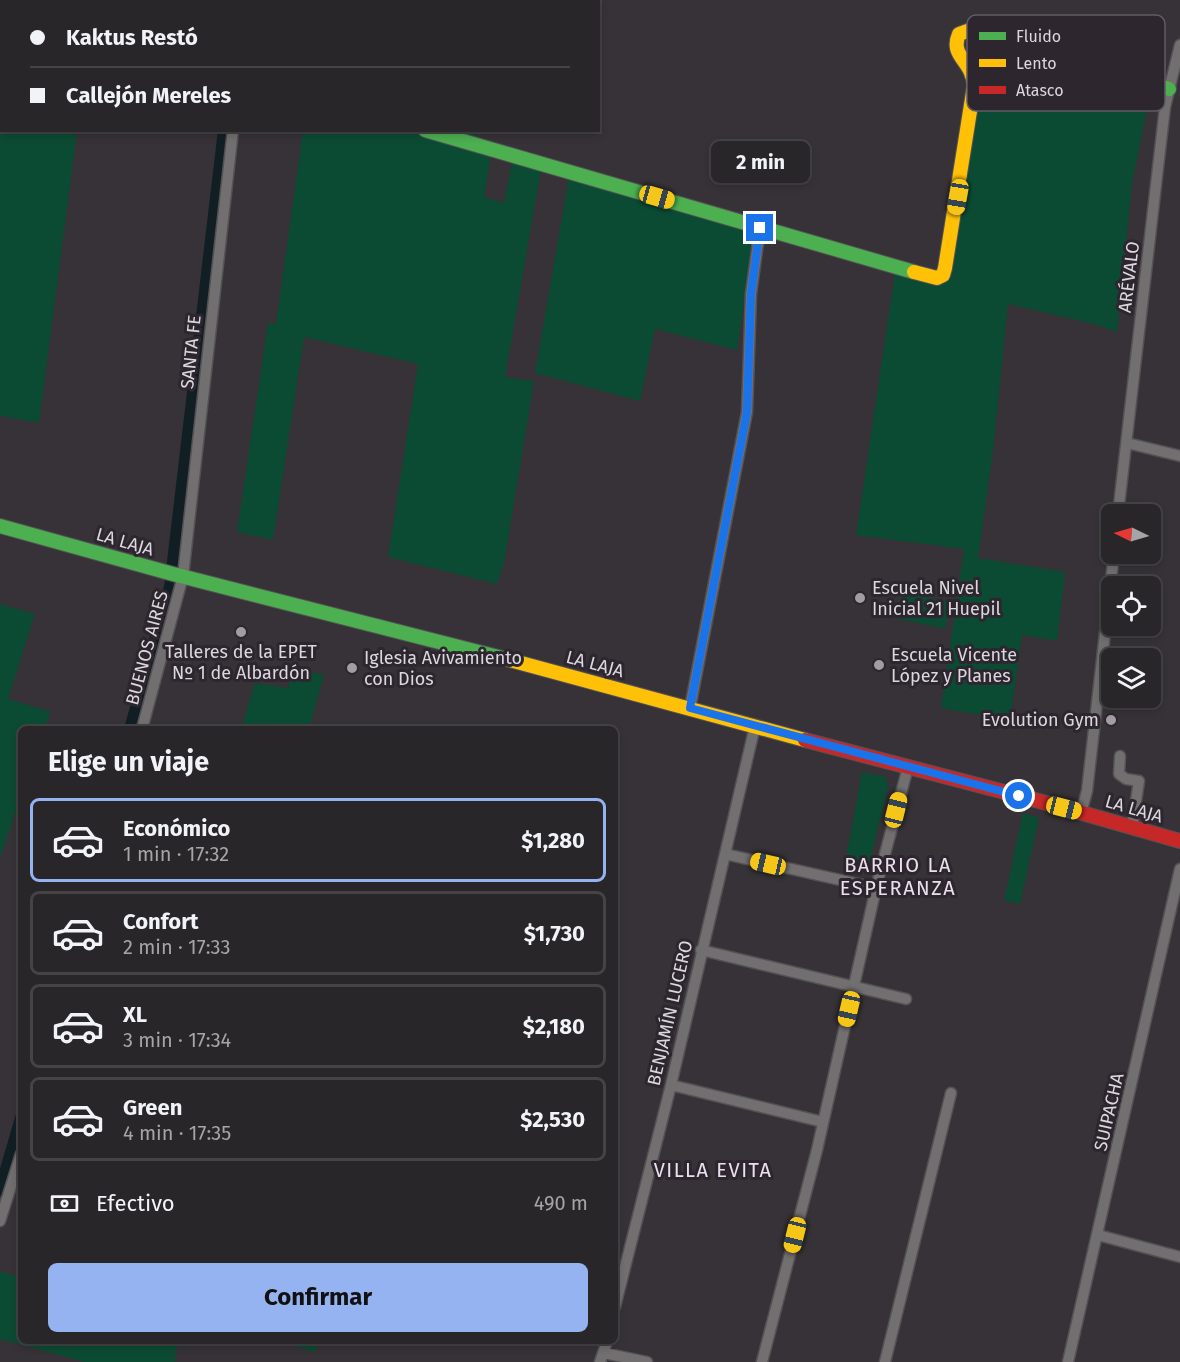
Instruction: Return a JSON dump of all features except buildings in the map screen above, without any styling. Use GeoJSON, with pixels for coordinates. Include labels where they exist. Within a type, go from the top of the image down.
{"type":"FeatureCollection","features":[{"type":"Feature","properties":{"kind":"main road"},"geometry":{"type":"LineString","coordinates":[[967,31],[959,34],[956,41],[956,50],[967,62]]}},
{"type":"Feature","properties":{"kind":"main road"},"geometry":{"type":"LineString","coordinates":[[1165,89],[1169,90]]}},
{"type":"Feature","properties":{"kind":"main road"},"geometry":{"type":"LineString","coordinates":[[432,132],[884,265],[937,278],[944,275],[970,111]]}},
{"type":"Feature","properties":{"kind":"main road","name":"LA LAJA"},"geometry":{"type":"LineString","coordinates":[[0,526],[175,575],[590,681],[1180,841]]}},
{"type":"Feature","properties":{"kind":"street","name":"ARÉVALO"},"geometry":{"type":"LineString","coordinates":[[1119,504],[1163,124],[1180,45]]}},
{"type":"Feature","properties":{"kind":"street","name":"SANTA FE"},"geometry":{"type":"LineString","coordinates":[[175,575],[233,132]]}},
{"type":"Feature","properties":{"kind":"street"},"geometry":{"type":"LineString","coordinates":[[690,708],[747,412],[751,294],[760,228]]}},
{"type":"Feature","properties":{"kind":"street"},"geometry":{"type":"LineString","coordinates":[[1127,443],[1180,456]]}},
{"type":"Feature","properties":{"kind":"street"},"geometry":{"type":"LineString","coordinates":[[1081,813],[1087,791],[1113,564]]}},
{"type":"Feature","properties":{"kind":"street","name":"BUENOS AIRES"},"geometry":{"type":"LineString","coordinates":[[143,726],[175,575]]}},
{"type":"Feature","properties":{"kind":"street","name":"BENJAMÍN LUCERO"},"geometry":{"type":"LineString","coordinates":[[618,1295],[671,1085],[755,726]]}},
{"type":"Feature","properties":{"kind":"street"},"geometry":{"type":"LineString","coordinates":[[1120,756],[1119,774],[1126,779],[1139,781],[1132,827]]}},
{"type":"Feature","properties":{"kind":"street"},"geometry":{"type":"LineString","coordinates":[[762,1362],[823,1122],[876,888],[908,767]]}},
{"type":"Feature","properties":{"kind":"street"},"geometry":{"type":"LineString","coordinates":[[725,854],[876,888]]}},
{"type":"Feature","properties":{"kind":"street","name":"SUIPACHA"},"geometry":{"type":"LineString","coordinates":[[1068,1362],[1180,869]]}},
{"type":"Feature","properties":{"kind":"street"},"geometry":{"type":"LineString","coordinates":[[701,950],[906,999]]}},
{"type":"Feature","properties":{"kind":"street"},"geometry":{"type":"LineString","coordinates":[[671,1085],[823,1122]]}},
{"type":"Feature","properties":{"kind":"street"},"geometry":{"type":"LineString","coordinates":[[885,1362],[951,1093]]}},
{"type":"Feature","properties":{"kind":"street"},"geometry":{"type":"LineString","coordinates":[[0,1221],[18,1164]]}},
{"type":"Feature","properties":{"kind":"street"},"geometry":{"type":"LineString","coordinates":[[1098,1235],[1180,1257]]}},
{"type":"Feature","properties":{"kind":"street"},"geometry":{"type":"LineString","coordinates":[[602,1358],[647,1362]]}},
{"type":"Feature","properties":{"kind":"green space"},"geometry":{"type":"Polygon","coordinates":[[[979,111],[1147,111],[1132,183],[1117,332],[1094,324],[1008,304],[993,451],[978,558],[1065,572],[1057,641],[1022,635],[1010,720],[941,708],[964,549],[856,535],[895,273],[934,284],[945,284],[979,111]]]}},
{"type":"Feature","properties":{"kind":"green space"},"geometry":{"type":"Polygon","coordinates":[[[0,132],[77,132],[39,423],[0,416],[0,132]]]}},
{"type":"Feature","properties":{"kind":"green space"},"geometry":{"type":"Polygon","coordinates":[[[303,132],[478,132],[475,150],[491,155],[484,197],[504,203],[512,162],[541,169],[505,377],[534,381],[504,563],[497,584],[388,557],[418,364],[304,337],[273,540],[237,532],[268,323],[276,324],[303,132]]]}},
{"type":"Feature","properties":{"kind":"green space"},"geometry":{"type":"Polygon","coordinates":[[[569,177],[755,230],[737,350],[655,329],[640,401],[535,373],[569,177]]]}},
{"type":"Feature","properties":{"kind":"green space"},"geometry":{"type":"Polygon","coordinates":[[[902,592],[951,602],[945,629],[896,618],[902,592]]]}},
{"type":"Feature","properties":{"kind":"green space"},"geometry":{"type":"Polygon","coordinates":[[[0,604],[35,614],[8,699],[51,712],[45,726],[18,726],[18,804],[0,858],[0,604]]]}},
{"type":"Feature","properties":{"kind":"green space"},"geometry":{"type":"Polygon","coordinates":[[[293,668],[324,675],[310,726],[242,726],[255,683],[288,688],[293,668]]]}},
{"type":"Feature","properties":{"kind":"green space"},"geometry":{"type":"Polygon","coordinates":[[[862,772],[886,777],[888,786],[868,870],[858,872],[844,869],[862,772]]]}},
{"type":"Feature","properties":{"kind":"green space"},"geometry":{"type":"Polygon","coordinates":[[[1023,813],[1039,818],[1020,904],[1004,900],[1023,813]]]}},
{"type":"Feature","properties":{"kind":"green space"},"geometry":{"type":"Polygon","coordinates":[[[0,1272],[18,1276],[18,1344],[0,1339],[0,1272]]]}},
{"type":"Feature","properties":{"kind":"green space"},"geometry":{"type":"Polygon","coordinates":[[[18,1344],[177,1344],[175,1362],[85,1362],[18,1344]]]}},
{"type":"Feature","properties":{"kind":"green space"},"geometry":{"type":"Polygon","coordinates":[[[287,1344],[318,1344],[315,1352],[287,1344]]]}},
{"type":"Feature","properties":{"kind":"waterway"},"geometry":{"type":"LineString","coordinates":[[131,726],[170,587],[224,132]]}},
{"type":"Feature","properties":{"kind":"waterway"},"geometry":{"type":"LineString","coordinates":[[0,1190],[18,1128]]}},
{"type":"Feature","properties":{"kind":"traffic: fast"},"geometry":{"type":"LineString","coordinates":[[1165,88],[1169,89]]}},
{"type":"Feature","properties":{"kind":"traffic: fast"},"geometry":{"type":"LineString","coordinates":[[432,132],[914,272]]}},
{"type":"Feature","properties":{"kind":"traffic: fast"},"geometry":{"type":"LineString","coordinates":[[0,526],[173,574],[506,659]]}},
{"type":"Feature","properties":{"kind":"traffic: slow"},"geometry":{"type":"LineString","coordinates":[[967,31],[959,34],[957,48],[967,66]]}},
{"type":"Feature","properties":{"kind":"traffic: slow"},"geometry":{"type":"LineString","coordinates":[[914,272],[937,278],[943,275],[970,111]]}},
{"type":"Feature","properties":{"kind":"traffic: slow"},"geometry":{"type":"LineString","coordinates":[[506,659],[805,740]]}},
{"type":"Feature","properties":{"kind":"traffic: jam"},"geometry":{"type":"LineString","coordinates":[[805,740],[1054,805],[1180,841]]}},
{"type":"Feature","properties":{"kind":"place","name":"Escuela Nivel Inicial 21 Huepil"},"geometry":{"type":"Point","coordinates":[860,598]}},
{"type":"Feature","properties":{"kind":"place","name":"Talleres de la EPET Nº 1 de Albardón"},"geometry":{"type":"Point","coordinates":[241,632]}},
{"type":"Feature","properties":{"kind":"place","name":"Escuela Vicente López y Planes"},"geometry":{"type":"Point","coordinates":[879,665]}},
{"type":"Feature","properties":{"kind":"place","name":"Iglesia Avivamiento con Dios"},"geometry":{"type":"Point","coordinates":[352,668]}},
{"type":"Feature","properties":{"kind":"place","name":"Evolution Gym"},"geometry":{"type":"Point","coordinates":[1111,720]}},
{"type":"Feature","properties":{"kind":"district","name":"BARRIO LA ESPERANZA"},"geometry":{"type":"Point","coordinates":[898,876]}},
{"type":"Feature","properties":{"kind":"district","name":"VILLA EVITA"},"geometry":{"type":"Point","coordinates":[713,1170]}},
{"type":"Feature","properties":{"kind":"route"},"geometry":{"type":"LineString","coordinates":[[760,228],[751,294],[747,412],[690,708],[1019,796]]}}]}
